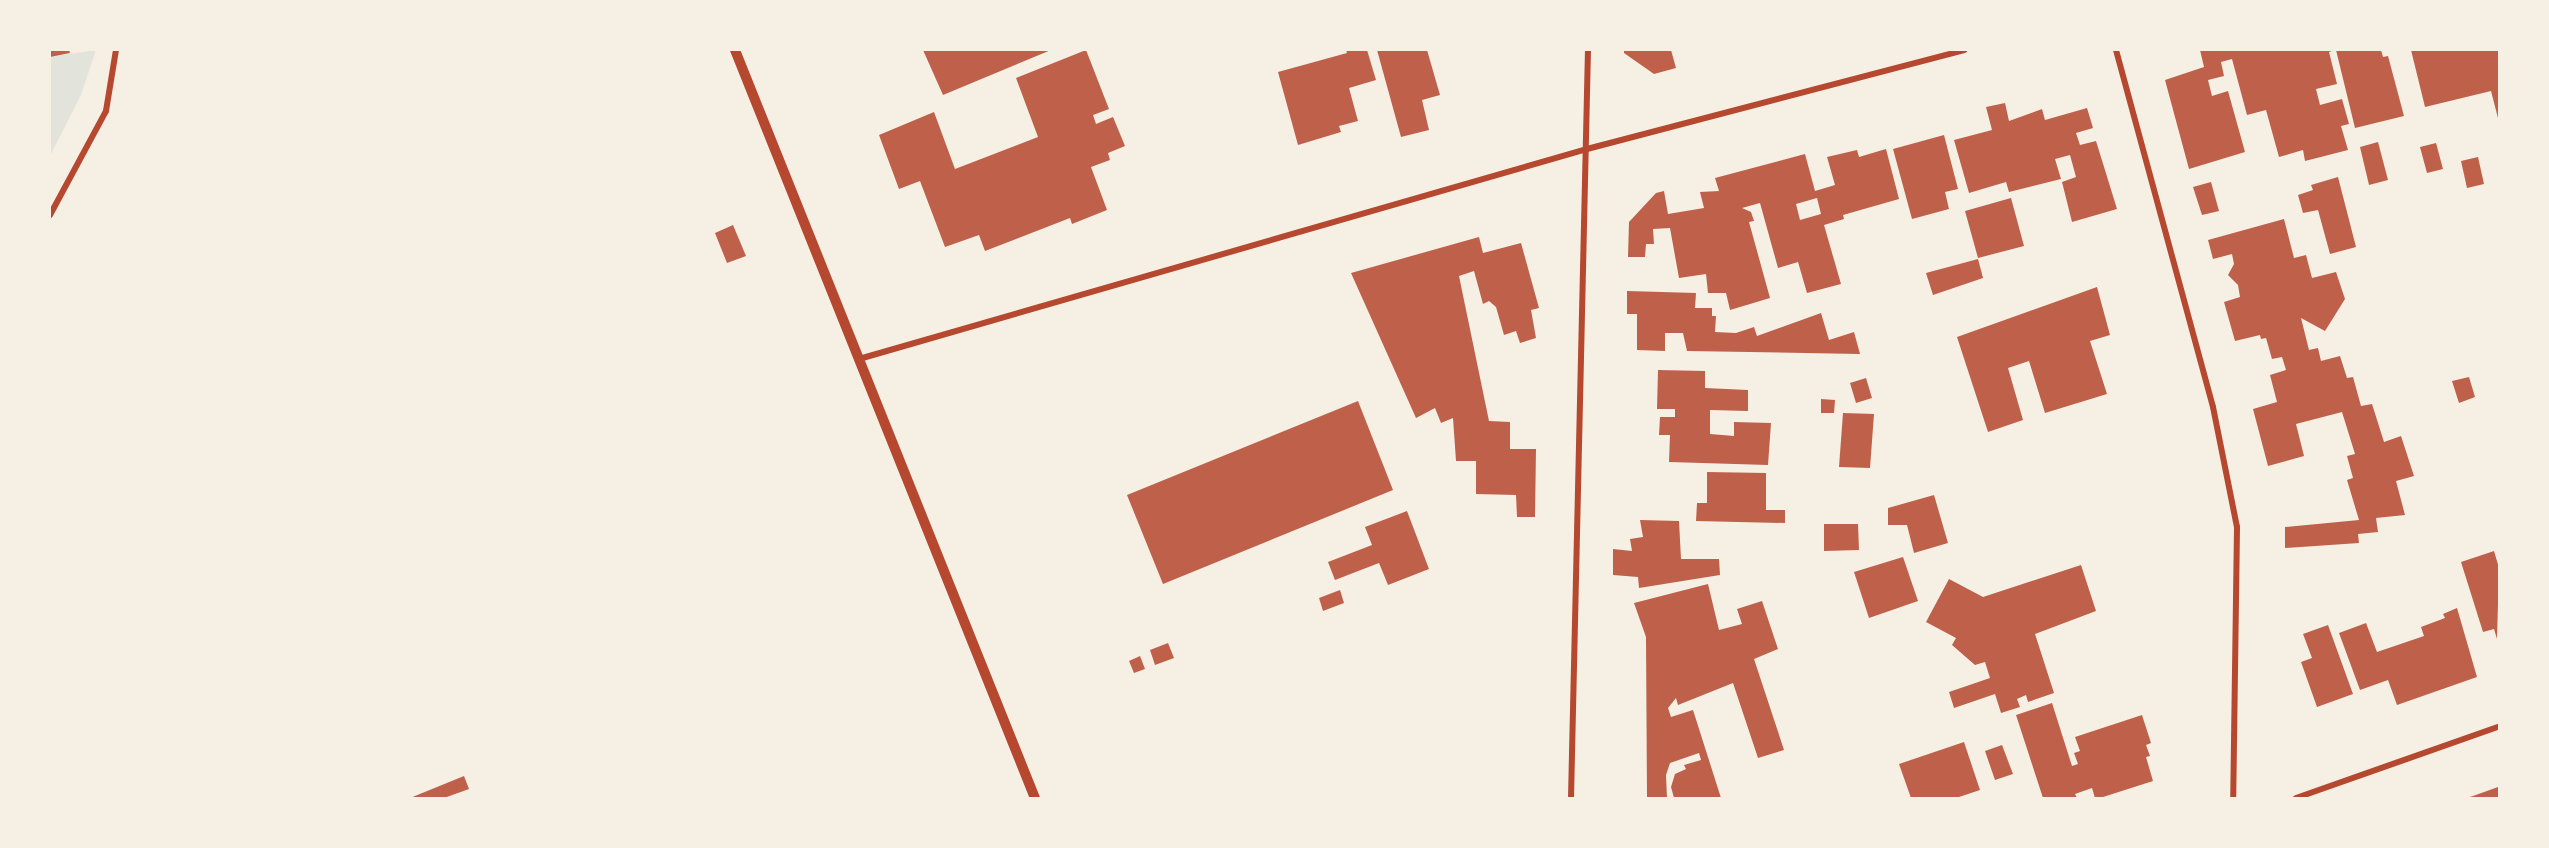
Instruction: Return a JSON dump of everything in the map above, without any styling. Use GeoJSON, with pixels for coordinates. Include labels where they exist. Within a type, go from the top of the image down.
{"type":"FeatureCollection","features":[{"type":"Feature","properties":{"kind":"street"},"geometry":{"type":"LineString","coordinates":[[50,215],[106,111],[116,50]]}},
{"type":"Feature","properties":{"kind":"street"},"geometry":{"type":"LineString","coordinates":[[735,50],[1035,798]]}},
{"type":"Feature","properties":{"kind":"street"},"geometry":{"type":"LineString","coordinates":[[1570,798],[1588,50]]}},
{"type":"Feature","properties":{"kind":"street"},"geometry":{"type":"LineString","coordinates":[[859,358],[1587,149],[1964,50]]}},
{"type":"Feature","properties":{"kind":"street"},"geometry":{"type":"LineString","coordinates":[[2116,50],[2213,407],[2237,527],[2233,798]]}},
{"type":"Feature","properties":{"kind":"street"},"geometry":{"type":"LineString","coordinates":[[2296,798],[2499,726]]}},
{"type":"Feature","properties":{"kind":"shaded area"},"geometry":{"type":"Polygon","coordinates":[[[96,50],[81,95],[50,156],[50,57],[96,50]]]}},
{"type":"Feature","properties":{"kind":"building"},"geometry":{"type":"Polygon","coordinates":[[[50,50],[69,50],[70,53],[50,57],[50,50]]]}},
{"type":"Feature","properties":{"kind":"building"},"geometry":{"type":"Polygon","coordinates":[[[923,50],[1051,50],[943,95],[923,50]]]}},
{"type":"Feature","properties":{"kind":"building"},"geometry":{"type":"Polygon","coordinates":[[[1086,50],[1109,109],[1093,115],[1096,124],[1113,117],[1125,146],[1108,153],[1110,160],[1091,167],[1107,210],[1072,224],[1070,218],[985,251],[979,235],[945,247],[920,181],[899,189],[879,135],[934,112],[955,169],[1038,137],[1016,78],[1086,50]]]}},
{"type":"Feature","properties":{"kind":"building"},"geometry":{"type":"Polygon","coordinates":[[[1346,50],[1367,50],[1376,80],[1349,88],[1358,121],[1339,126],[1341,132],[1298,145],[1278,72],[1347,53],[1346,50]]]}},
{"type":"Feature","properties":{"kind":"building"},"geometry":{"type":"Polygon","coordinates":[[[1377,50],[1427,50],[1440,95],[1422,100],[1429,130],[1401,137],[1377,50]]]}},
{"type":"Feature","properties":{"kind":"building"},"geometry":{"type":"Polygon","coordinates":[[[1624,50],[1671,50],[1676,68],[1654,74],[1624,53],[1624,50]]]}},
{"type":"Feature","properties":{"kind":"building"},"geometry":{"type":"Polygon","coordinates":[[[2200,50],[2335,50],[2329,52],[2337,84],[2316,89],[2320,105],[2342,99],[2349,124],[2341,126],[2348,150],[2305,161],[2303,150],[2279,157],[2266,110],[2247,115],[2232,59],[2221,62],[2224,76],[2208,80],[2212,96],[2228,91],[2245,152],[2189,169],[2165,80],[2204,67],[2200,50]]]}},
{"type":"Feature","properties":{"kind":"building"},"geometry":{"type":"Polygon","coordinates":[[[2336,50],[2381,50],[2383,57],[2388,56],[2404,116],[2355,128],[2336,50]]]}},
{"type":"Feature","properties":{"kind":"building"},"geometry":{"type":"Polygon","coordinates":[[[2411,50],[2499,50],[2499,122],[2491,91],[2425,107],[2411,50]]]}},
{"type":"Feature","properties":{"kind":"building"},"geometry":{"type":"Polygon","coordinates":[[[2005,103],[2009,121],[2042,109],[2045,120],[2087,108],[2093,128],[2076,133],[2080,145],[2096,141],[2117,209],[2072,222],[2062,182],[2076,177],[2070,155],[2055,159],[2061,179],[2009,192],[2006,182],[1969,193],[1954,140],[1992,130],[1986,107],[2005,103]]]}},
{"type":"Feature","properties":{"kind":"building"},"geometry":{"type":"Polygon","coordinates":[[[1944,135],[1958,189],[1945,192],[1949,209],[1912,219],[1893,149],[1944,135]]]}},
{"type":"Feature","properties":{"kind":"building"},"geometry":{"type":"Polygon","coordinates":[[[2378,142],[2388,180],[2369,185],[2360,147],[2378,142]]]}},
{"type":"Feature","properties":{"kind":"building"},"geometry":{"type":"Polygon","coordinates":[[[2436,143],[2443,169],[2427,173],[2420,147],[2436,143]]]}},
{"type":"Feature","properties":{"kind":"building"},"geometry":{"type":"Polygon","coordinates":[[[1886,149],[1899,199],[1843,215],[1844,219],[1824,225],[1841,284],[1807,293],[1798,262],[1778,268],[1760,203],[1742,208],[1751,212],[1754,221],[1749,222],[1770,298],[1730,310],[1726,293],[1708,293],[1706,274],[1679,278],[1670,228],[1653,229],[1654,244],[1646,244],[1645,257],[1628,257],[1629,222],[1656,193],[1664,191],[1668,214],[1704,208],[1700,192],[1719,191],[1715,178],[1805,154],[1815,191],[1835,185],[1827,157],[1857,150],[1859,157],[1886,149]],[[1817,198],[1796,204],[1800,220],[1821,214],[1817,198]]]}},
{"type":"Feature","properties":{"kind":"building"},"geometry":{"type":"Polygon","coordinates":[[[2478,157],[2484,184],[2467,188],[2461,161],[2478,157]]]}},
{"type":"Feature","properties":{"kind":"building"},"geometry":{"type":"Polygon","coordinates":[[[2338,177],[2356,247],[2330,254],[2318,210],[2303,213],[2298,195],[2313,190],[2311,185],[2338,177]]]}},
{"type":"Feature","properties":{"kind":"building"},"geometry":{"type":"Polygon","coordinates":[[[2211,182],[2219,211],[2202,215],[2193,187],[2211,182]]]}},
{"type":"Feature","properties":{"kind":"building"},"geometry":{"type":"Polygon","coordinates":[[[2011,198],[2024,246],[1978,258],[1965,211],[2011,198]]]}},
{"type":"Feature","properties":{"kind":"building"},"geometry":{"type":"Polygon","coordinates":[[[2284,219],[2294,258],[2306,255],[2312,278],[2336,272],[2345,299],[2325,331],[2301,318],[2309,350],[2318,348],[2321,361],[2340,356],[2347,378],[2353,377],[2361,406],[2372,404],[2384,442],[2401,436],[2414,476],[2396,481],[2405,515],[2376,518],[2378,532],[2358,534],[2359,543],[2285,548],[2285,527],[2359,520],[2347,480],[2353,478],[2347,456],[2355,454],[2342,412],[2296,424],[2304,456],[2268,466],[2253,409],[2277,402],[2270,375],[2286,370],[2282,357],[2272,359],[2266,338],[2261,339],[2260,335],[2235,341],[2224,302],[2240,297],[2238,285],[2228,275],[2234,264],[2232,254],[2213,259],[2208,240],[2284,219]]]}},
{"type":"Feature","properties":{"kind":"building"},"geometry":{"type":"Polygon","coordinates":[[[733,225],[746,256],[727,263],[715,233],[733,225]]]}},
{"type":"Feature","properties":{"kind":"building"},"geometry":{"type":"Polygon","coordinates":[[[1479,237],[1483,253],[1521,243],[1539,308],[1531,310],[1536,338],[1520,343],[1516,331],[1504,335],[1496,307],[1489,301],[1483,304],[1474,271],[1459,276],[1489,421],[1510,422],[1510,449],[1536,449],[1535,517],[1517,517],[1516,495],[1476,494],[1476,461],[1456,461],[1453,418],[1441,423],[1435,408],[1416,418],[1351,273],[1479,237]]]}},
{"type":"Feature","properties":{"kind":"building"},"geometry":{"type":"Polygon","coordinates":[[[1978,259],[1983,278],[1933,295],[1926,273],[1978,259]]]}},
{"type":"Feature","properties":{"kind":"building"},"geometry":{"type":"Polygon","coordinates":[[[2097,287],[2110,335],[2090,341],[2107,394],[2045,413],[2029,361],[2008,368],[2023,420],[1988,432],[1957,337],[2097,287]]]}},
{"type":"Feature","properties":{"kind":"building"},"geometry":{"type":"Polygon","coordinates":[[[1627,291],[1696,293],[1695,308],[1712,308],[1712,316],[1716,316],[1715,332],[1736,333],[1754,327],[1757,336],[1821,313],[1829,340],[1854,332],[1860,354],[1687,351],[1683,333],[1665,333],[1665,351],[1637,350],[1637,314],[1627,314],[1627,291]]]}},
{"type":"Feature","properties":{"kind":"building"},"geometry":{"type":"Polygon","coordinates":[[[1658,370],[1705,371],[1705,388],[1748,390],[1748,411],[1710,410],[1710,434],[1734,436],[1734,422],[1771,423],[1768,465],[1669,462],[1670,435],[1659,435],[1660,417],[1675,417],[1675,409],[1657,409],[1658,370]]]}},
{"type":"Feature","properties":{"kind":"building"},"geometry":{"type":"Polygon","coordinates":[[[2469,377],[2475,397],[2459,403],[2452,381],[2469,377]]]}},
{"type":"Feature","properties":{"kind":"building"},"geometry":{"type":"Polygon","coordinates":[[[1866,378],[1872,398],[1856,403],[1850,383],[1866,378]]]}},
{"type":"Feature","properties":{"kind":"building"},"geometry":{"type":"Polygon","coordinates":[[[1821,399],[1835,400],[1834,413],[1821,413],[1821,399]]]}},
{"type":"Feature","properties":{"kind":"building"},"geometry":{"type":"Polygon","coordinates":[[[1358,401],[1393,490],[1163,584],[1127,495],[1358,401]]]}},
{"type":"Feature","properties":{"kind":"building"},"geometry":{"type":"Polygon","coordinates":[[[1843,413],[1874,414],[1870,468],[1839,467],[1843,413]]]}},
{"type":"Feature","properties":{"kind":"building"},"geometry":{"type":"Polygon","coordinates":[[[1707,472],[1766,473],[1766,510],[1785,510],[1785,523],[1696,521],[1697,503],[1707,503],[1707,472]]]}},
{"type":"Feature","properties":{"kind":"building"},"geometry":{"type":"Polygon","coordinates":[[[1934,495],[1948,543],[1914,553],[1907,525],[1888,525],[1888,508],[1934,495]]]}},
{"type":"Feature","properties":{"kind":"building"},"geometry":{"type":"Polygon","coordinates":[[[1407,511],[1429,569],[1388,585],[1379,563],[1335,580],[1328,562],[1372,545],[1365,527],[1407,511]]]}},
{"type":"Feature","properties":{"kind":"building"},"geometry":{"type":"Polygon","coordinates":[[[1640,520],[1679,521],[1681,559],[1719,559],[1720,575],[1639,588],[1638,577],[1613,575],[1613,549],[1632,551],[1630,539],[1643,537],[1640,520]]]}},
{"type":"Feature","properties":{"kind":"building"},"geometry":{"type":"Polygon","coordinates":[[[1824,524],[1858,524],[1859,550],[1824,551],[1824,524]]]}},
{"type":"Feature","properties":{"kind":"building"},"geometry":{"type":"Polygon","coordinates":[[[2494,551],[2499,568],[2497,639],[2494,629],[2483,632],[2461,562],[2494,551]]]}},
{"type":"Feature","properties":{"kind":"building"},"geometry":{"type":"Polygon","coordinates":[[[1903,557],[1918,601],[1869,618],[1854,572],[1903,557]]]}},
{"type":"Feature","properties":{"kind":"building"},"geometry":{"type":"Polygon","coordinates":[[[2081,565],[2096,611],[2035,634],[2054,693],[2028,702],[2026,695],[2017,699],[2020,707],[2001,713],[1995,694],[1954,708],[1949,692],[1990,678],[1985,662],[1975,665],[1952,645],[1956,638],[1926,622],[1949,579],[1983,597],[2081,565]]]}},
{"type":"Feature","properties":{"kind":"building"},"geometry":{"type":"Polygon","coordinates":[[[1708,584],[1719,630],[1742,624],[1737,609],[1762,601],[1778,649],[1754,659],[1784,750],[1758,758],[1733,683],[1678,705],[1676,698],[1668,708],[1671,717],[1693,710],[1721,798],[1674,798],[1671,787],[1675,774],[1686,769],[1684,765],[1701,760],[1699,753],[1670,763],[1666,775],[1667,798],[1647,798],[1646,637],[1634,603],[1708,584]]]}},
{"type":"Feature","properties":{"kind":"building"},"geometry":{"type":"Polygon","coordinates":[[[1340,590],[1344,603],[1323,611],[1319,598],[1340,590]]]}},
{"type":"Feature","properties":{"kind":"building"},"geometry":{"type":"Polygon","coordinates":[[[2457,608],[2477,677],[2397,705],[2388,680],[2360,690],[2339,633],[2366,623],[2377,652],[2424,636],[2421,627],[2445,618],[2443,614],[2457,608]]]}},
{"type":"Feature","properties":{"kind":"building"},"geometry":{"type":"Polygon","coordinates":[[[2328,625],[2353,694],[2317,707],[2301,662],[2312,658],[2303,634],[2328,625]]]}},
{"type":"Feature","properties":{"kind":"building"},"geometry":{"type":"Polygon","coordinates":[[[1168,643],[1174,658],[1155,665],[1150,650],[1168,643]]]}},
{"type":"Feature","properties":{"kind":"building"},"geometry":{"type":"Polygon","coordinates":[[[1140,656],[1145,669],[1134,673],[1129,661],[1140,656]]]}},
{"type":"Feature","properties":{"kind":"building"},"geometry":{"type":"Polygon","coordinates":[[[2052,703],[2072,766],[2078,764],[2074,753],[2080,751],[2075,737],[2142,715],[2151,743],[2146,745],[2150,756],[2146,757],[2153,781],[2100,798],[2095,798],[2092,788],[2075,794],[2077,798],[2043,798],[2016,715],[2052,703]]]}},
{"type":"Feature","properties":{"kind":"building"},"geometry":{"type":"Polygon","coordinates":[[[1964,742],[1980,790],[1956,798],[1911,798],[1899,764],[1964,742]]]}},
{"type":"Feature","properties":{"kind":"building"},"geometry":{"type":"Polygon","coordinates":[[[2002,745],[2013,774],[1995,780],[1985,751],[2002,745]]]}},
{"type":"Feature","properties":{"kind":"building"},"geometry":{"type":"Polygon","coordinates":[[[464,776],[469,789],[444,798],[410,798],[464,776]]]}},
{"type":"Feature","properties":{"kind":"building"},"geometry":{"type":"Polygon","coordinates":[[[2498,787],[2499,798],[2466,798],[2473,796],[2498,787]]]}}]}
